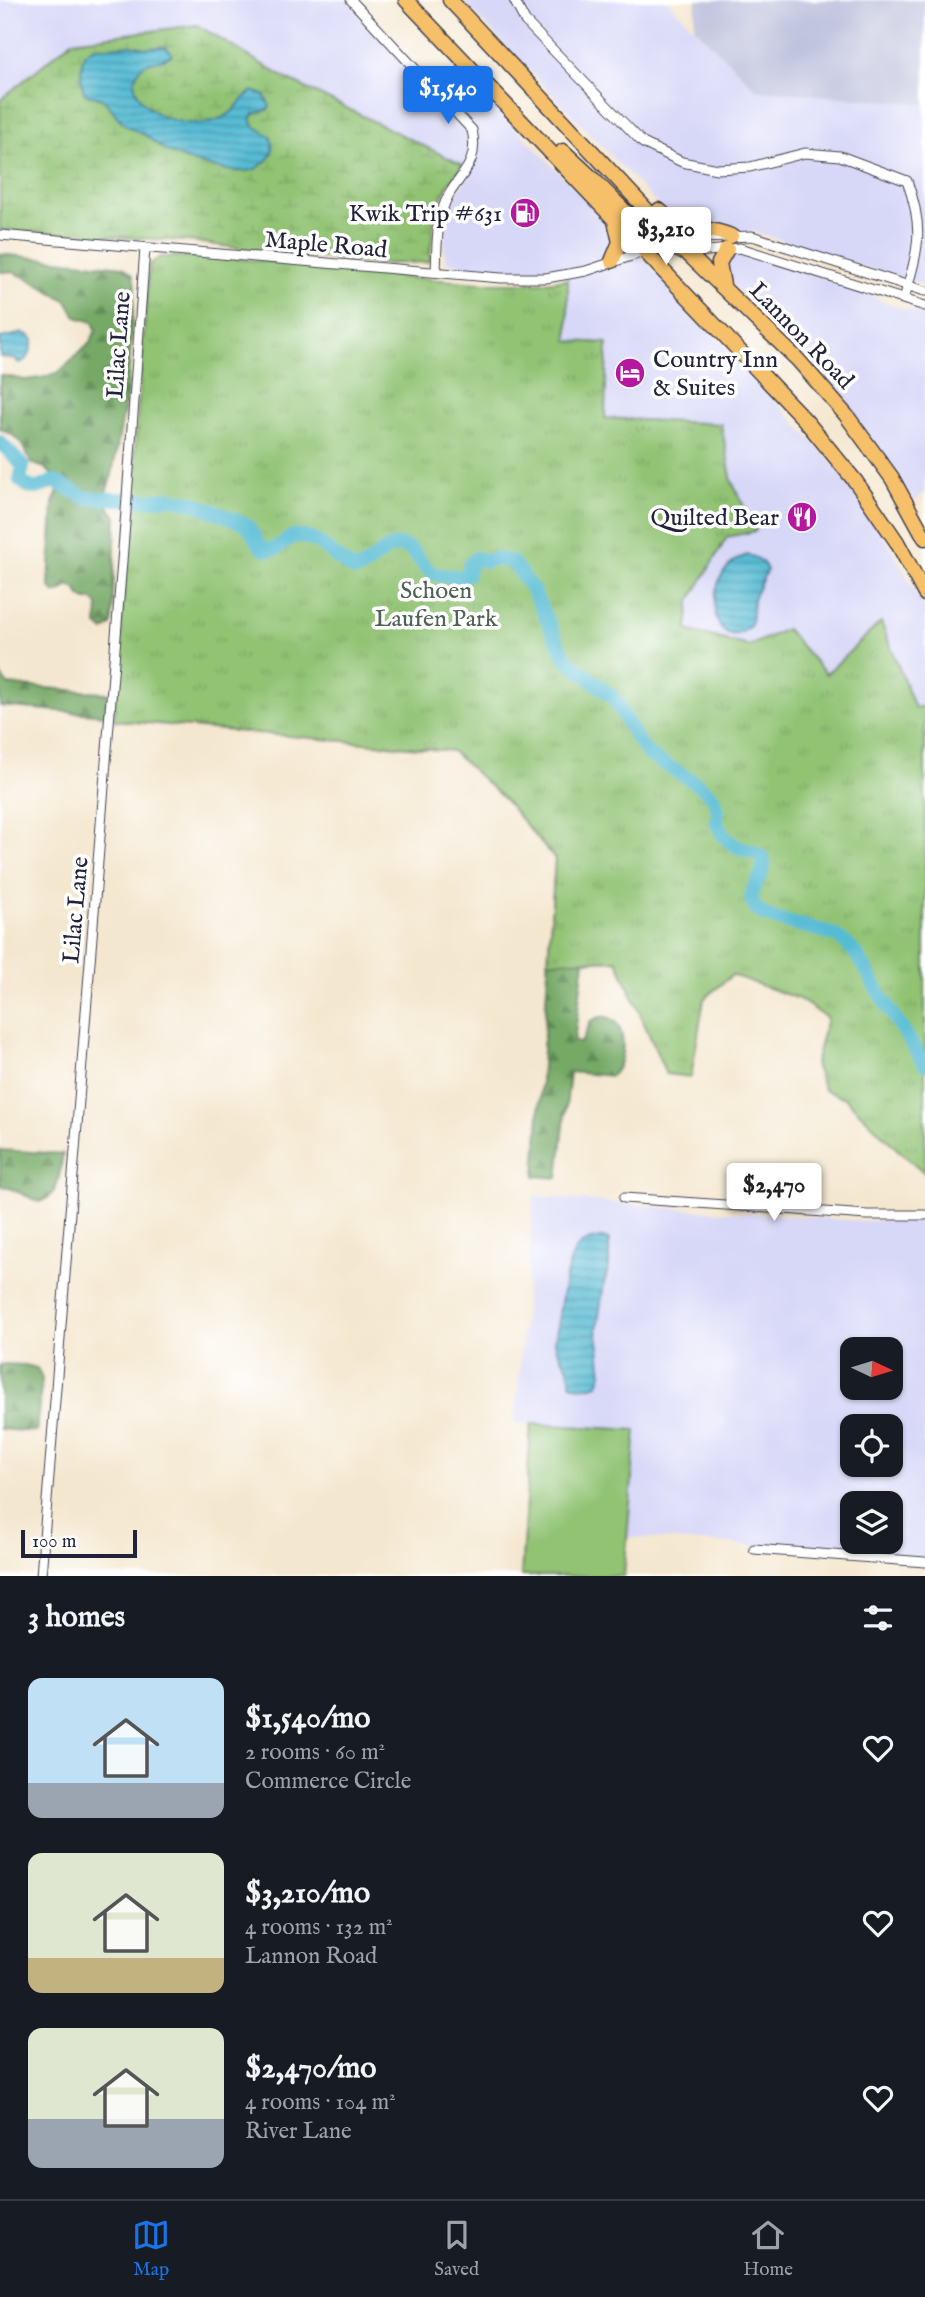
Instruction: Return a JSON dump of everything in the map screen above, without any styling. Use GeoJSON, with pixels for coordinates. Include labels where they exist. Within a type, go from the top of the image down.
{"type":"FeatureCollection","features":[{"type":"Feature","properties":{"kind":"main road"},"geometry":{"type":"LineString","coordinates":[[406,0],[805,420],[856,482],[897,542],[925,594]]}},
{"type":"Feature","properties":{"kind":"main road","name":"Lannon Road"},"geometry":{"type":"LineString","coordinates":[[450,0],[595,154],[677,247],[724,287],[798,360],[846,415],[892,478],[925,538]]}},
{"type":"Feature","properties":{"kind":"main road"},"geometry":{"type":"LineString","coordinates":[[532,132],[550,139],[647,234],[677,247]]}},
{"type":"Feature","properties":{"kind":"main road"},"geometry":{"type":"LineString","coordinates":[[595,154],[624,174],[668,219],[678,225],[715,230],[729,242],[719,263],[724,287]]}},
{"type":"Feature","properties":{"kind":"main road"},"geometry":{"type":"LineString","coordinates":[[612,261],[620,242],[613,216]]}},
{"type":"Feature","properties":{"kind":"main road"},"geometry":{"type":"LineString","coordinates":[[646,251],[675,258],[729,302],[749,312]]}},
{"type":"Feature","properties":{"kind":"street"},"geometry":{"type":"LineString","coordinates":[[351,0],[472,130],[475,145],[471,164],[453,188],[442,211],[436,272]]}},
{"type":"Feature","properties":{"kind":"street"},"geometry":{"type":"LineString","coordinates":[[514,0],[525,21],[643,143],[682,162],[716,169],[750,167],[805,153],[840,156],[907,181],[917,202],[922,231],[904,299]]}},
{"type":"Feature","properties":{"kind":"street","name":"Maple Road"},"geometry":{"type":"LineString","coordinates":[[0,235],[500,278],[546,278],[586,271],[646,251],[760,238],[925,290]]}},
{"type":"Feature","properties":{"kind":"street","name":"Maple Road"},"geometry":{"type":"LineString","coordinates":[[729,242],[740,248],[925,306]]}},
{"type":"Feature","properties":{"kind":"street","name":"Maple Road"},"geometry":{"type":"LineString","coordinates":[[646,251],[677,247]]}},
{"type":"Feature","properties":{"kind":"street","name":"Lilac Lane"},"geometry":{"type":"LineString","coordinates":[[41,1576],[145,248]]}},
{"type":"Feature","properties":{"kind":"street"},"geometry":{"type":"LineString","coordinates":[[624,1198],[867,1215],[925,1215]]}},
{"type":"Feature","properties":{"kind":"street"},"geometry":{"type":"LineString","coordinates":[[754,1549],[925,1562]]}},
{"type":"Feature","properties":{"kind":"shaded area"},"geometry":{"type":"Polygon","coordinates":[[[0,0],[346,0],[461,121],[486,97],[615,228],[839,470],[879,527],[925,609],[925,706],[915,708],[826,674],[786,629],[749,646],[687,631],[690,601],[727,537],[755,531],[732,482],[721,424],[605,418],[607,343],[568,341],[568,280],[563,270],[535,274],[446,262],[444,248],[447,218],[458,192],[473,170],[287,79],[197,25],[0,115],[0,0]]]}},
{"type":"Feature","properties":{"kind":"shaded area"},"geometry":{"type":"Polygon","coordinates":[[[462,0],[666,0],[757,90],[925,104],[925,286],[755,232],[684,223],[661,208],[462,0]]]}},
{"type":"Feature","properties":{"kind":"shaded area"},"geometry":{"type":"Polygon","coordinates":[[[696,0],[925,0],[925,104],[757,90],[694,27],[696,0]]]}},
{"type":"Feature","properties":{"kind":"shaded area"},"geometry":{"type":"Polygon","coordinates":[[[729,254],[759,258],[851,287],[893,306],[925,314],[925,491],[915,502],[853,415],[803,358],[725,277],[723,260],[729,254]]]}},
{"type":"Feature","properties":{"kind":"shaded area"},"geometry":{"type":"Polygon","coordinates":[[[534,1196],[681,1209],[862,1221],[925,1222],[925,1557],[880,1554],[903,1554],[903,1491],[840,1491],[840,1551],[627,1537],[635,1430],[515,1423],[534,1196]]]}},
{"type":"Feature","properties":{"kind":"green space"},"geometry":{"type":"Polygon","coordinates":[[[197,25],[287,79],[463,165],[446,188],[437,209],[428,262],[381,264],[187,241],[0,230],[0,100],[72,41],[197,25]]]}},
{"type":"Feature","properties":{"kind":"green space"},"geometry":{"type":"Polygon","coordinates":[[[0,254],[123,267],[133,275],[135,286],[127,394],[106,492],[106,504],[116,516],[112,624],[104,631],[97,625],[98,605],[93,600],[86,600],[76,589],[69,586],[58,593],[49,586],[53,503],[58,492],[55,477],[45,468],[31,463],[20,442],[0,429],[0,375],[25,380],[59,372],[90,343],[96,330],[93,322],[76,317],[67,301],[27,278],[13,272],[0,272],[0,254]]]}},
{"type":"Feature","properties":{"kind":"green space","name":"Schoen Laufen Park"},"geometry":{"type":"Polygon","coordinates":[[[203,256],[478,283],[540,283],[568,279],[568,341],[607,343],[605,418],[721,424],[732,482],[756,531],[727,537],[690,601],[687,630],[749,646],[786,629],[826,674],[881,622],[915,708],[925,706],[925,1173],[845,1098],[824,1090],[815,1064],[827,1018],[799,999],[732,975],[704,999],[691,1077],[666,1074],[617,960],[548,961],[555,859],[505,800],[452,751],[114,720],[149,265],[160,257],[203,256]]]}},
{"type":"Feature","properties":{"kind":"green space"},"geometry":{"type":"Polygon","coordinates":[[[0,675],[8,685],[107,693],[105,715],[0,706],[0,675]]]}},
{"type":"Feature","properties":{"kind":"green space"},"geometry":{"type":"Polygon","coordinates":[[[527,805],[617,960],[584,961],[574,1042],[581,1043],[591,1021],[603,1017],[612,1019],[618,1025],[623,1046],[617,1068],[611,1076],[570,1072],[558,1178],[535,1176],[555,859],[515,812],[527,805]]]}},
{"type":"Feature","properties":{"kind":"green space"},"geometry":{"type":"Polygon","coordinates":[[[0,1150],[63,1154],[57,1183],[51,1195],[39,1202],[0,1186],[0,1150]]]}},
{"type":"Feature","properties":{"kind":"green space"},"geometry":{"type":"Polygon","coordinates":[[[0,1365],[37,1368],[42,1379],[36,1432],[0,1429],[0,1365]]]}},
{"type":"Feature","properties":{"kind":"green space"},"geometry":{"type":"Polygon","coordinates":[[[531,1424],[636,1430],[624,1576],[521,1576],[531,1424]]]}},
{"type":"Feature","properties":{"kind":"water"},"geometry":{"type":"Polygon","coordinates":[[[132,45],[146,48],[166,47],[172,54],[143,66],[135,81],[135,89],[141,99],[158,114],[169,119],[204,123],[226,116],[253,91],[264,95],[270,106],[268,110],[254,114],[251,120],[254,126],[271,137],[273,147],[270,157],[259,167],[241,171],[190,161],[168,151],[128,126],[106,102],[85,94],[81,74],[84,54],[93,48],[132,45]]]}},
{"type":"Feature","properties":{"kind":"water"},"geometry":{"type":"Polygon","coordinates":[[[23,333],[33,340],[26,359],[19,363],[15,359],[0,357],[0,338],[23,333]]]}},
{"type":"Feature","properties":{"kind":"water"},"geometry":{"type":"Polygon","coordinates":[[[748,555],[759,560],[767,570],[753,599],[751,625],[737,634],[726,632],[719,624],[715,610],[716,594],[721,577],[732,564],[748,555]]]}},
{"type":"Feature","properties":{"kind":"water"},"geometry":{"type":"Polygon","coordinates":[[[601,1238],[609,1240],[609,1266],[597,1329],[602,1374],[598,1384],[580,1387],[570,1383],[569,1371],[555,1343],[570,1262],[580,1245],[601,1238]]]}},
{"type":"Feature","properties":{"kind":"waterway"},"geometry":{"type":"LineString","coordinates":[[0,442],[23,466],[20,480],[32,488],[53,481],[87,498],[171,498],[194,503],[247,525],[260,546],[266,550],[275,549],[293,536],[303,537],[319,543],[355,570],[397,545],[411,550],[431,572],[459,577],[468,574],[469,565],[476,558],[485,561],[497,559],[514,564],[532,589],[566,659],[613,697],[649,755],[699,785],[714,798],[718,811],[717,823],[722,834],[731,843],[764,859],[764,867],[752,894],[753,904],[758,910],[777,920],[827,932],[850,947],[925,1064]]}},
{"type":"Feature","properties":{"kind":"place","name":"Kwik Trip #631"},"geometry":{"type":"Point","coordinates":[525,213]}},
{"type":"Feature","properties":{"kind":"place","name":"Country Inn & Suites"},"geometry":{"type":"Point","coordinates":[630,373]}},
{"type":"Feature","properties":{"kind":"place","name":"Quilted Bear"},"geometry":{"type":"Point","coordinates":[802,517]}}]}
